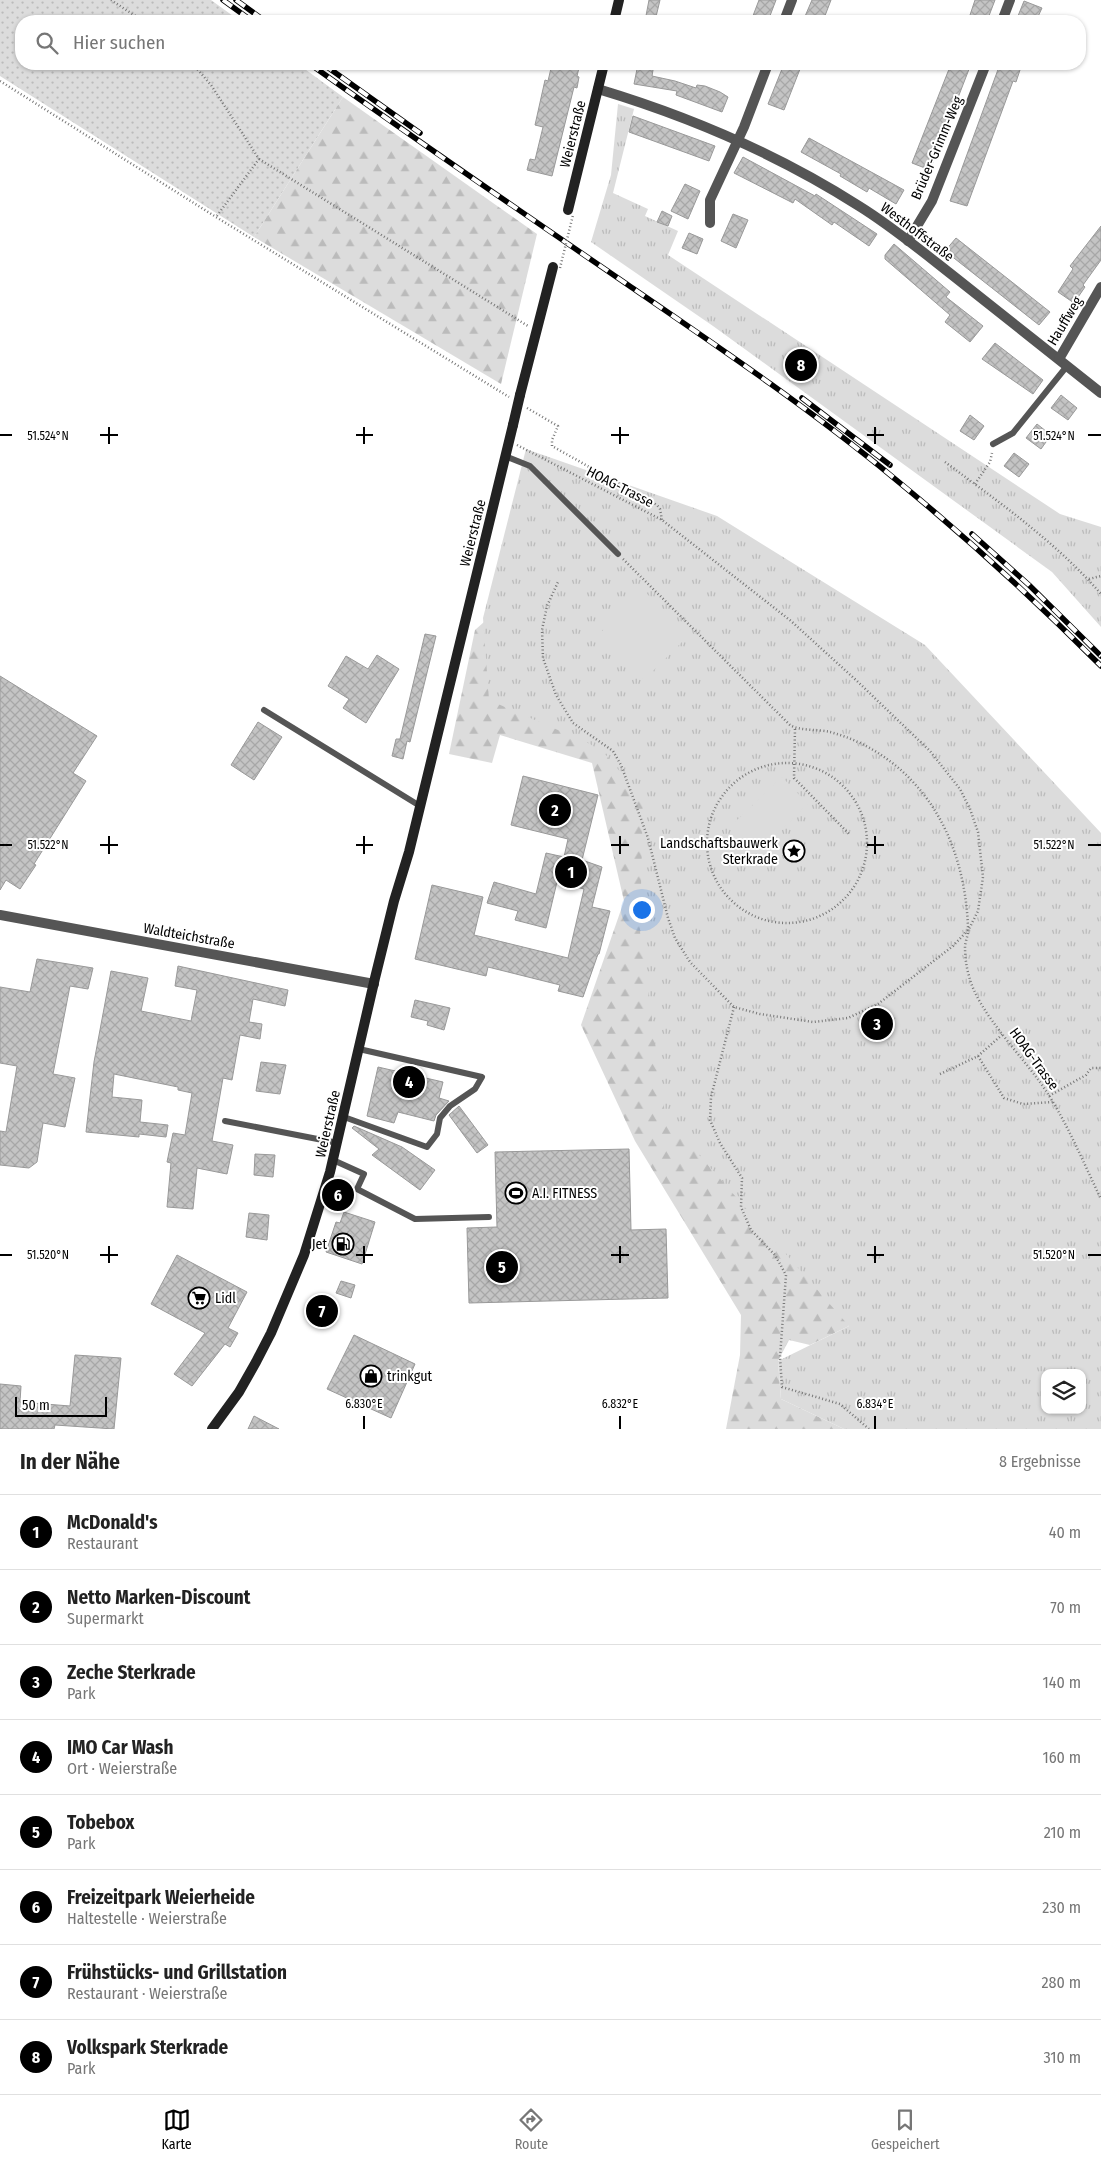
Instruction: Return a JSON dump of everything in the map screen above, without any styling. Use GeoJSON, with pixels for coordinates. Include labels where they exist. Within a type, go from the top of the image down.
{"type":"FeatureCollection","features":[{"type":"Feature","properties":{"kind":"main road"},"geometry":{"type":"LineString","coordinates":[[615,15],[619,0]]}},
{"type":"Feature","properties":{"kind":"main road","name":"Weierstraße"},"geometry":{"type":"LineString","coordinates":[[571,212],[603,70]]}},
{"type":"Feature","properties":{"kind":"main road","name":"Weierstraße"},"geometry":{"type":"LineString","coordinates":[[212,1429],[248,1377],[289,1294],[313,1231],[338,1143],[374,984],[420,806],[518,398],[557,268]]}},
{"type":"Feature","properties":{"kind":"street"},"geometry":{"type":"LineString","coordinates":[[786,15],[792,0]]}},
{"type":"Feature","properties":{"kind":"street"},"geometry":{"type":"LineString","coordinates":[[1004,15],[1010,0]]}},
{"type":"Feature","properties":{"kind":"street"},"geometry":{"type":"LineString","coordinates":[[710,223],[710,200],[738,140],[766,70]]}},
{"type":"Feature","properties":{"kind":"street","name":"Brüder-Grimm-Weg"},"geometry":{"type":"LineString","coordinates":[[908,241],[932,201],[984,70]]}},
{"type":"Feature","properties":{"kind":"street","name":"Westhoffstraße"},"geometry":{"type":"LineString","coordinates":[[598,89],[651,105],[738,140],[799,170],[841,194],[908,241],[1101,393]]}},
{"type":"Feature","properties":{"kind":"street","name":"Hauffweg"},"geometry":{"type":"LineString","coordinates":[[1063,363],[1098,299],[1101,287]]}},
{"type":"Feature","properties":{"kind":"street","name":"Waldteichstraße"},"geometry":{"type":"LineString","coordinates":[[0,915],[374,984]]}},
{"type":"Feature","properties":{"kind":"lane"},"geometry":{"type":"LineString","coordinates":[[993,444],[1014,433],[1063,363]]}},
{"type":"Feature","properties":{"kind":"lane"},"geometry":{"type":"LineString","coordinates":[[505,456],[530,466],[618,554]]}},
{"type":"Feature","properties":{"kind":"lane"},"geometry":{"type":"LineString","coordinates":[[264,710],[420,806]]}},
{"type":"Feature","properties":{"kind":"lane"},"geometry":{"type":"LineString","coordinates":[[344,1117],[427,1147],[437,1134],[440,1118],[450,1106],[475,1089],[482,1077],[359,1049]]}},
{"type":"Feature","properties":{"kind":"lane"},"geometry":{"type":"LineString","coordinates":[[225,1121],[338,1143]]}},
{"type":"Feature","properties":{"kind":"lane"},"geometry":{"type":"LineString","coordinates":[[333,1160],[364,1174],[357,1189],[415,1219],[489,1217]]}},
{"type":"Feature","properties":{"kind":"path"},"geometry":{"type":"LineString","coordinates":[[111,0],[134,15]]}},
{"type":"Feature","properties":{"kind":"path"},"geometry":{"type":"LineString","coordinates":[[198,70],[211,85],[259,159],[537,331]]}},
{"type":"Feature","properties":{"kind":"path"},"geometry":{"type":"LineString","coordinates":[[0,81],[216,217],[518,398]]}},
{"type":"Feature","properties":{"kind":"path"},"geometry":{"type":"LineString","coordinates":[[216,217],[259,159]]}},
{"type":"Feature","properties":{"kind":"path"},"geometry":{"type":"LineString","coordinates":[[557,268],[571,212]]}},
{"type":"Feature","properties":{"kind":"path","name":"HOAG-Trasse"},"geometry":{"type":"LineString","coordinates":[[524,406],[558,426],[552,440],[552,446],[657,506],[660,509],[662,520]]}},
{"type":"Feature","properties":{"kind":"path","name":"HOAG-Trasse"},"geometry":{"type":"LineString","coordinates":[[509,441],[662,520]]}},
{"type":"Feature","properties":{"kind":"path"},"geometry":{"type":"LineString","coordinates":[[974,484],[990,462],[993,444]]}},
{"type":"Feature","properties":{"kind":"path"},"geometry":{"type":"LineString","coordinates":[[945,462],[1043,538],[1089,579],[1101,594]]}},
{"type":"Feature","properties":{"kind":"path"},"geometry":{"type":"LineString","coordinates":[[558,582],[547,606],[542,630],[543,658],[556,695],[573,723],[613,751],[621,764],[648,838],[668,918],[675,938],[690,962],[734,1007],[760,1014],[813,1022],[848,1018],[878,1004],[953,946],[974,922],[981,896],[982,858],[978,832],[970,809],[960,789],[945,768],[910,731],[791,621],[662,520]]}},
{"type":"Feature","properties":{"kind":"path"},"geometry":{"type":"LineString","coordinates":[[618,554],[776,712],[795,728],[830,732],[852,739],[875,751],[897,766],[913,782],[940,820],[952,845],[963,883],[969,929]]}},
{"type":"Feature","properties":{"kind":"path"},"geometry":{"type":"LineString","coordinates":[[1089,579],[1101,576]]}},
{"type":"Feature","properties":{"kind":"path"},"geometry":{"type":"LineString","coordinates":[[795,728],[794,778],[850,835]]}},
{"type":"Feature","properties":{"kind":"path"},"geometry":{"type":"LineString","coordinates":[[771,764],[794,764],[818,770],[834,778],[848,790],[860,806],[867,827],[868,847],[863,870],[835,906],[816,917],[796,923],[780,924],[758,919],[742,911],[729,898],[716,877],[709,852],[709,831],[714,807],[731,786],[748,773],[771,764]]}},
{"type":"Feature","properties":{"kind":"path","name":"HOAG-Trasse"},"geometry":{"type":"LineString","coordinates":[[969,929],[966,945],[969,978],[976,993],[1003,1034],[1053,1102],[1101,1199]]}},
{"type":"Feature","properties":{"kind":"path"},"geometry":{"type":"LineString","coordinates":[[734,1007],[711,1096],[710,1120],[720,1143],[742,1178],[741,1207],[751,1230],[775,1255],[786,1275],[780,1357],[782,1387],[840,1404],[869,1429]]}},
{"type":"Feature","properties":{"kind":"path"},"geometry":{"type":"LineString","coordinates":[[940,1074],[978,1056],[1003,1034]]}},
{"type":"Feature","properties":{"kind":"path"},"geometry":{"type":"LineString","coordinates":[[978,1056],[1004,1098],[1023,1104],[1053,1102]]}},
{"type":"Feature","properties":{"kind":"path"},"geometry":{"type":"LineString","coordinates":[[1049,1096],[1086,1075],[1091,1068],[1101,1068]]}},
{"type":"Feature","properties":{"kind":"green space"},"geometry":{"type":"Polygon","coordinates":[[[0,0],[211,0],[232,15],[15,15],[15,70],[306,70],[343,97],[254,237],[0,76],[0,0]]]}},
{"type":"Feature","properties":{"kind":"green space"},"geometry":{"type":"Polygon","coordinates":[[[343,97],[537,234],[501,384],[254,237],[343,97]]]}},
{"type":"Feature","properties":{"kind":"green space"},"geometry":{"type":"Polygon","coordinates":[[[618,104],[634,109],[613,193],[648,209],[645,216],[678,231],[668,255],[1060,514],[1101,527],[1101,627],[1052,572],[713,326],[591,242],[611,175],[618,104]]]}},
{"type":"Feature","properties":{"kind":"green space"},"geometry":{"type":"Polygon","coordinates":[[[526,449],[717,516],[925,645],[1101,833],[1101,1429],[844,1429],[781,1399],[778,1361],[849,1326],[665,1116],[640,932],[643,799],[607,756],[590,744],[489,700],[483,618],[526,449]]]}},
{"type":"Feature","properties":{"kind":"green space"},"geometry":{"type":"Polygon","coordinates":[[[643,590],[689,635],[644,680],[599,634],[643,590]]]}},
{"type":"Feature","properties":{"kind":"green space"},"geometry":{"type":"Polygon","coordinates":[[[484,622],[621,720],[849,1326],[810,1345],[789,1340],[778,1361],[781,1399],[844,1429],[726,1429],[740,1355],[741,1315],[635,1141],[581,1025],[624,901],[592,763],[500,735],[492,763],[449,754],[475,630],[484,622]]]}},
{"type":"Feature","properties":{"kind":"green space"},"geometry":{"type":"Polygon","coordinates":[[[782,777],[808,804],[761,849],[735,822],[782,777]]]}},
{"type":"Feature","properties":{"kind":"building"},"geometry":{"type":"Polygon","coordinates":[[[649,0],[660,0],[656,15],[646,15],[649,0]]]}},
{"type":"Feature","properties":{"kind":"building"},"geometry":{"type":"Polygon","coordinates":[[[759,0],[776,0],[770,15],[753,15],[759,0]]]}},
{"type":"Feature","properties":{"kind":"building"},"geometry":{"type":"Polygon","coordinates":[[[812,0],[831,0],[825,15],[806,15],[812,0]]]}},
{"type":"Feature","properties":{"kind":"building"},"geometry":{"type":"Polygon","coordinates":[[[975,0],[995,0],[989,15],[970,15],[975,0]]]}},
{"type":"Feature","properties":{"kind":"building"},"geometry":{"type":"Polygon","coordinates":[[[1024,1],[1042,8],[1039,15],[1018,15],[1024,1]]]}},
{"type":"Feature","properties":{"kind":"building"},"geometry":{"type":"Polygon","coordinates":[[[551,70],[578,70],[577,88],[574,87],[552,176],[527,170],[530,159],[535,160],[543,127],[535,125],[545,80],[548,81],[551,70]]]}},
{"type":"Feature","properties":{"kind":"building"},"geometry":{"type":"Polygon","coordinates":[[[637,70],[653,70],[652,76],[696,88],[697,85],[705,86],[728,97],[722,112],[676,95],[677,91],[634,84],[637,70]]]}},
{"type":"Feature","properties":{"kind":"building"},"geometry":{"type":"Polygon","coordinates":[[[782,70],[800,70],[784,110],[768,104],[782,70]]]}},
{"type":"Feature","properties":{"kind":"building"},"geometry":{"type":"Polygon","coordinates":[[[949,70],[969,70],[930,170],[912,163],[949,70]]]}},
{"type":"Feature","properties":{"kind":"building"},"geometry":{"type":"Polygon","coordinates":[[[998,70],[1020,70],[1016,82],[1013,81],[967,206],[950,201],[998,70]]]}},
{"type":"Feature","properties":{"kind":"building"},"geometry":{"type":"Polygon","coordinates":[[[633,116],[715,146],[709,161],[629,132],[633,116]]]}},
{"type":"Feature","properties":{"kind":"building"},"geometry":{"type":"Polygon","coordinates":[[[809,138],[904,190],[896,204],[869,188],[867,192],[840,176],[841,174],[801,152],[809,138]]]}},
{"type":"Feature","properties":{"kind":"building"},"geometry":{"type":"Polygon","coordinates":[[[743,157],[815,196],[816,194],[877,234],[869,246],[834,222],[832,225],[795,199],[793,203],[734,173],[743,157]]]}},
{"type":"Feature","properties":{"kind":"building"},"geometry":{"type":"Polygon","coordinates":[[[685,184],[700,191],[688,219],[671,211],[685,184]]]}},
{"type":"Feature","properties":{"kind":"building"},"geometry":{"type":"Polygon","coordinates":[[[662,211],[672,216],[668,226],[657,222],[662,211]]]}},
{"type":"Feature","properties":{"kind":"building"},"geometry":{"type":"Polygon","coordinates":[[[733,214],[748,220],[736,248],[721,241],[733,214]]]}},
{"type":"Feature","properties":{"kind":"building"},"geometry":{"type":"Polygon","coordinates":[[[1101,226],[1101,260],[1083,285],[1085,287],[1074,303],[1058,292],[1073,269],[1070,266],[1101,226]]]}},
{"type":"Feature","properties":{"kind":"building"},"geometry":{"type":"Polygon","coordinates":[[[689,233],[703,239],[697,254],[682,248],[689,233]]]}},
{"type":"Feature","properties":{"kind":"building"},"geometry":{"type":"Polygon","coordinates":[[[956,238],[1050,312],[1039,325],[945,251],[956,238]]]}},
{"type":"Feature","properties":{"kind":"building"},"geometry":{"type":"Polygon","coordinates":[[[894,244],[950,292],[946,297],[983,326],[970,342],[945,322],[950,315],[885,259],[885,255],[894,244]]]}},
{"type":"Feature","properties":{"kind":"building"},"geometry":{"type":"Polygon","coordinates":[[[995,343],[1043,380],[1033,394],[982,359],[995,343]]]}},
{"type":"Feature","properties":{"kind":"building"},"geometry":{"type":"Polygon","coordinates":[[[1061,395],[1077,408],[1068,420],[1051,408],[1061,395]]]}},
{"type":"Feature","properties":{"kind":"building"},"geometry":{"type":"Polygon","coordinates":[[[970,415],[984,426],[974,440],[960,431],[970,415]]]}},
{"type":"Feature","properties":{"kind":"building"},"geometry":{"type":"Polygon","coordinates":[[[1037,424],[1051,435],[1041,449],[1026,438],[1037,424]]]}},
{"type":"Feature","properties":{"kind":"building"},"geometry":{"type":"Polygon","coordinates":[[[1014,453],[1029,464],[1019,477],[1004,466],[1014,453]]]}},
{"type":"Feature","properties":{"kind":"building"},"geometry":{"type":"Polygon","coordinates":[[[425,634],[436,636],[410,742],[407,741],[403,759],[392,756],[396,739],[400,739],[425,634]]]}},
{"type":"Feature","properties":{"kind":"building"},"geometry":{"type":"Polygon","coordinates":[[[377,655],[399,669],[366,723],[343,708],[349,699],[328,686],[346,656],[368,669],[377,655]]]}},
{"type":"Feature","properties":{"kind":"building"},"geometry":{"type":"Polygon","coordinates":[[[0,676],[97,736],[73,773],[86,781],[34,864],[36,865],[20,889],[6,880],[0,890],[0,676]]]}},
{"type":"Feature","properties":{"kind":"building"},"geometry":{"type":"Polygon","coordinates":[[[258,722],[282,737],[254,780],[231,765],[258,722]]]}},
{"type":"Feature","properties":{"kind":"building"},"geometry":{"type":"Polygon","coordinates":[[[523,776],[598,795],[582,860],[602,867],[592,907],[610,911],[599,954],[583,997],[558,991],[560,985],[488,967],[486,976],[415,959],[432,885],[483,897],[474,935],[568,958],[584,889],[557,882],[546,928],[515,920],[518,911],[487,903],[494,882],[536,894],[546,853],[564,857],[568,839],[511,825],[523,776]]]}},
{"type":"Feature","properties":{"kind":"building"},"geometry":{"type":"Polygon","coordinates":[[[37,959],[93,968],[88,989],[70,986],[53,1074],[75,1078],[65,1127],[43,1123],[37,1162],[29,1168],[0,1165],[0,1131],[6,1132],[17,1066],[0,1063],[0,987],[30,992],[37,959]]]}},
{"type":"Feature","properties":{"kind":"building"},"geometry":{"type":"Polygon","coordinates":[[[178,966],[288,990],[285,1006],[253,999],[249,1022],[262,1024],[260,1039],[240,1035],[232,1080],[223,1078],[212,1141],[233,1145],[227,1174],[197,1168],[193,1209],[167,1207],[171,1163],[167,1162],[173,1133],[185,1135],[192,1093],[178,1090],[178,1087],[114,1074],[112,1097],[142,1100],[140,1122],[168,1125],[166,1137],[139,1134],[139,1137],[86,1132],[94,1062],[111,971],[148,978],[141,1011],[191,1021],[197,990],[175,986],[178,966]]]}},
{"type":"Feature","properties":{"kind":"building"},"geometry":{"type":"Polygon","coordinates":[[[415,1000],[450,1008],[444,1030],[427,1025],[428,1021],[411,1017],[415,1000]]]}},
{"type":"Feature","properties":{"kind":"building"},"geometry":{"type":"Polygon","coordinates":[[[261,1062],[286,1065],[280,1094],[256,1091],[261,1062]]]}},
{"type":"Feature","properties":{"kind":"building"},"geometry":{"type":"Polygon","coordinates":[[[378,1067],[443,1082],[439,1098],[449,1101],[436,1115],[434,1121],[398,1112],[394,1123],[367,1116],[378,1067]]]}},
{"type":"Feature","properties":{"kind":"building"},"geometry":{"type":"Polygon","coordinates":[[[459,1106],[488,1145],[477,1153],[449,1115],[459,1106]]]}},
{"type":"Feature","properties":{"kind":"building"},"geometry":{"type":"Polygon","coordinates":[[[354,1126],[402,1147],[435,1170],[420,1190],[372,1155],[379,1149],[352,1128],[354,1126]]]}},
{"type":"Feature","properties":{"kind":"building"},"geometry":{"type":"Polygon","coordinates":[[[629,1149],[631,1230],[666,1229],[668,1298],[469,1303],[467,1228],[497,1227],[495,1152],[629,1149]]]}},
{"type":"Feature","properties":{"kind":"building"},"geometry":{"type":"Polygon","coordinates":[[[255,1154],[275,1155],[273,1177],[254,1175],[255,1154]]]}},
{"type":"Feature","properties":{"kind":"building"},"geometry":{"type":"Polygon","coordinates":[[[344,1212],[375,1222],[362,1264],[326,1252],[336,1222],[340,1223],[344,1212]]]}},
{"type":"Feature","properties":{"kind":"building"},"geometry":{"type":"Polygon","coordinates":[[[249,1213],[269,1215],[267,1240],[246,1237],[249,1213]]]}},
{"type":"Feature","properties":{"kind":"building","name":"Lidl"},"geometry":{"type":"Polygon","coordinates":[[[177,1255],[247,1292],[228,1328],[238,1333],[230,1347],[225,1344],[192,1386],[174,1374],[205,1333],[151,1304],[177,1255]]]}},
{"type":"Feature","properties":{"kind":"building"},"geometry":{"type":"Polygon","coordinates":[[[341,1281],[355,1285],[351,1298],[336,1293],[341,1281]]]}},
{"type":"Feature","properties":{"kind":"building"},"geometry":{"type":"Polygon","coordinates":[[[315,1301],[335,1307],[332,1317],[312,1310],[315,1301]]]}},
{"type":"Feature","properties":{"kind":"building","name":"trinkgut"},"geometry":{"type":"Polygon","coordinates":[[[354,1335],[415,1364],[391,1418],[327,1389],[354,1335]]]}},
{"type":"Feature","properties":{"kind":"building"},"geometry":{"type":"Polygon","coordinates":[[[75,1355],[121,1358],[114,1429],[55,1425],[54,1429],[0,1429],[0,1384],[21,1386],[20,1402],[70,1406],[75,1355]]]}},
{"type":"Feature","properties":{"kind":"building"},"geometry":{"type":"Polygon","coordinates":[[[254,1416],[279,1429],[248,1429],[254,1416]]]}},
{"type":"Feature","properties":{"kind":"railway"},"geometry":{"type":"LineString","coordinates":[[223,0],[244,15]]}},
{"type":"Feature","properties":{"kind":"railway"},"geometry":{"type":"LineString","coordinates":[[236,0],[257,15]]}},
{"type":"Feature","properties":{"kind":"railway"},"geometry":{"type":"LineString","coordinates":[[319,70],[731,356],[862,452],[974,546],[1101,666]]}},
{"type":"Feature","properties":{"kind":"railway"},"geometry":{"type":"LineString","coordinates":[[331,70],[420,133]]}},
{"type":"Feature","properties":{"kind":"railway"},"geometry":{"type":"LineString","coordinates":[[802,398],[890,465]]}},
{"type":"Feature","properties":{"kind":"railway"},"geometry":{"type":"LineString","coordinates":[[972,534],[1029,585],[1101,656]]}},
{"type":"Feature","properties":{"kind":"place","name":"Volkspark Sterkrade"},"geometry":{"type":"Point","coordinates":[801,365]}},
{"type":"Feature","properties":{"kind":"place","name":"Netto Marken-Discount"},"geometry":{"type":"Point","coordinates":[555,810]}},
{"type":"Feature","properties":{"kind":"place","name":"Landschaftsbauwerk Sterkrade"},"geometry":{"type":"Point","coordinates":[794,851]}},
{"type":"Feature","properties":{"kind":"place","name":"McDonald's"},"geometry":{"type":"Point","coordinates":[571,872]}},
{"type":"Feature","properties":{"kind":"place","name":"Zeche Sterkrade"},"geometry":{"type":"Point","coordinates":[877,1024]}},
{"type":"Feature","properties":{"kind":"place","name":"IMO Car Wash"},"geometry":{"type":"Point","coordinates":[409,1082]}},
{"type":"Feature","properties":{"kind":"place","name":"A.I. FITNESS"},"geometry":{"type":"Point","coordinates":[516,1193]}},
{"type":"Feature","properties":{"kind":"place","name":"Freizeitpark Weierheide"},"geometry":{"type":"Point","coordinates":[338,1195]}},
{"type":"Feature","properties":{"kind":"place","name":"Jet"},"geometry":{"type":"Point","coordinates":[343,1244]}},
{"type":"Feature","properties":{"kind":"place","name":"Tobebox"},"geometry":{"type":"Point","coordinates":[502,1267]}},
{"type":"Feature","properties":{"kind":"place","name":"Lidl"},"geometry":{"type":"Point","coordinates":[199,1298]}},
{"type":"Feature","properties":{"kind":"place","name":"Frühstücks- und Grillstation"},"geometry":{"type":"Point","coordinates":[322,1311]}},
{"type":"Feature","properties":{"kind":"place","name":"trinkgut"},"geometry":{"type":"Point","coordinates":[371,1376]}}]}
